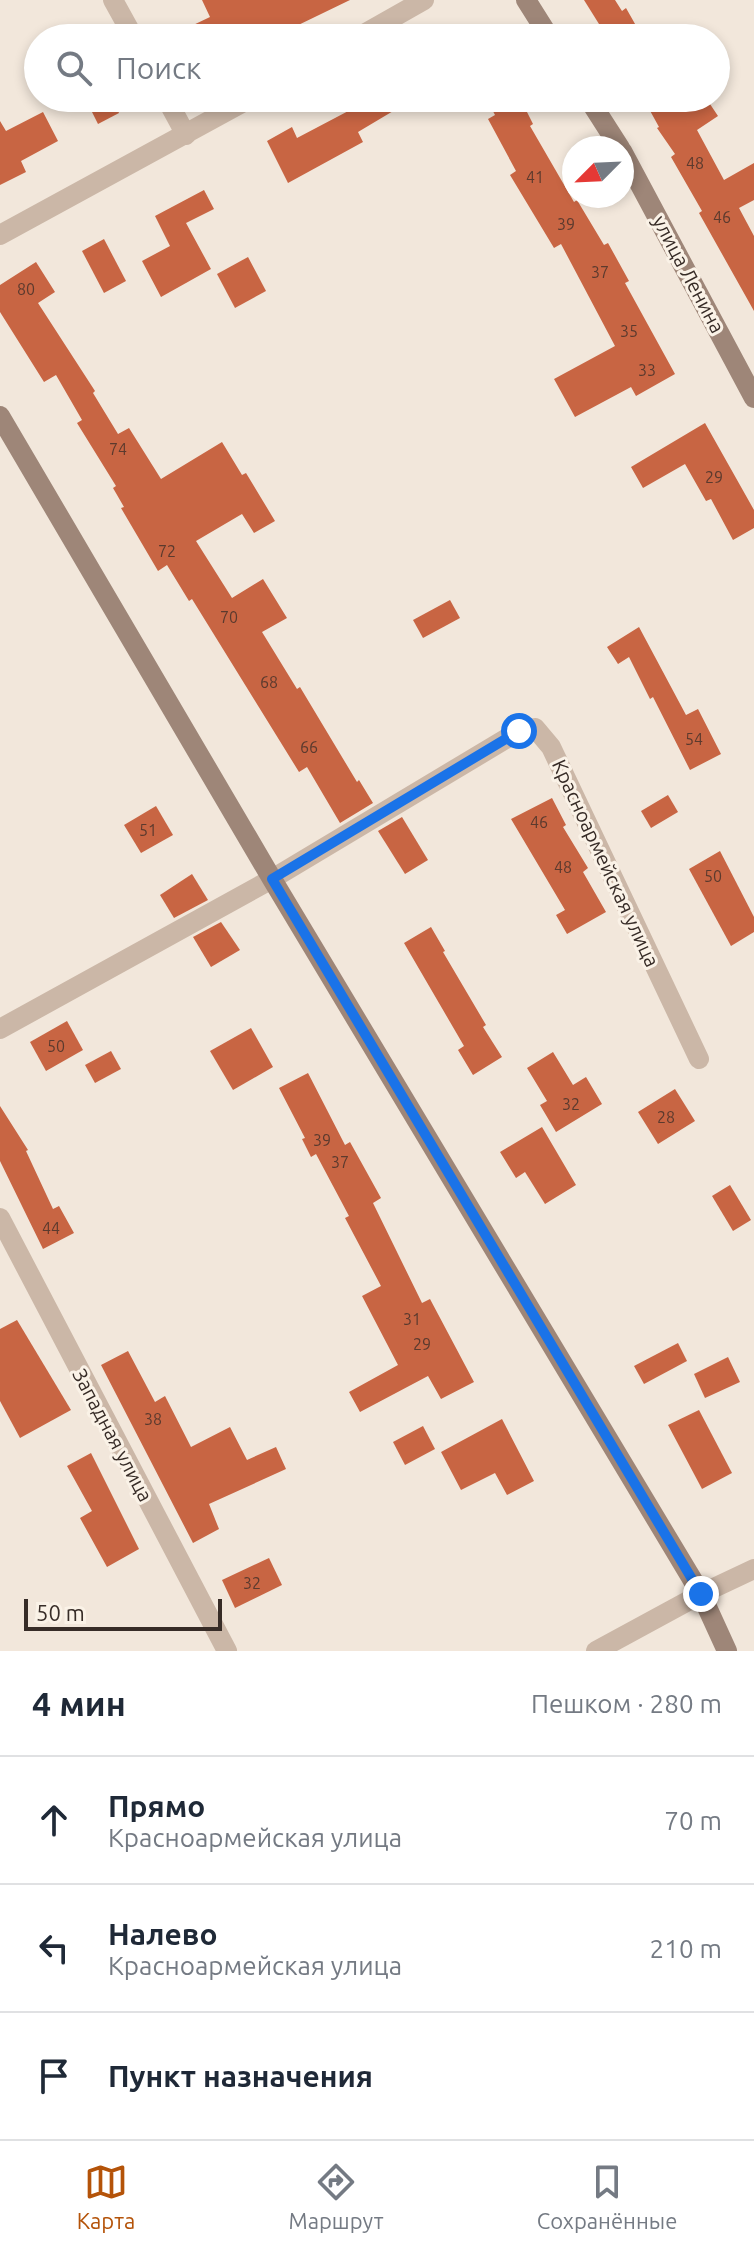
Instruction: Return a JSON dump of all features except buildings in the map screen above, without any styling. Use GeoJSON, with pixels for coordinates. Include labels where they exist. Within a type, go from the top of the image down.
{"type":"FeatureCollection","features":[{"type":"Feature","properties":{"kind":"street"},"geometry":{"type":"LineString","coordinates":[[113,0],[126,24]]}},
{"type":"Feature","properties":{"kind":"street"},"geometry":{"type":"LineString","coordinates":[[382,24],[424,0]]}},
{"type":"Feature","properties":{"kind":"street"},"geometry":{"type":"LineString","coordinates":[[526,0],[541,24]]}},
{"type":"Feature","properties":{"kind":"street"},"geometry":{"type":"LineString","coordinates":[[174,112],[186,135]]}},
{"type":"Feature","properties":{"kind":"street"},"geometry":{"type":"LineString","coordinates":[[0,235],[226,112]]}},
{"type":"Feature","properties":{"kind":"street","name":"улица Ленина"},"geometry":{"type":"LineString","coordinates":[[597,112],[612,136]]}},
{"type":"Feature","properties":{"kind":"street","name":"улица Ленина"},"geometry":{"type":"LineString","coordinates":[[634,174],[754,398]]}},
{"type":"Feature","properties":{"kind":"street"},"geometry":{"type":"LineString","coordinates":[[0,416],[272,879],[701,1594],[727,1651]]}},
{"type":"Feature","properties":{"kind":"street","name":"Красноармейская улица"},"geometry":{"type":"LineString","coordinates":[[272,879],[519,731],[535,728],[551,747],[699,1059]]}},
{"type":"Feature","properties":{"kind":"street"},"geometry":{"type":"LineString","coordinates":[[0,1029],[272,879]]}},
{"type":"Feature","properties":{"kind":"street","name":"Западная улица"},"geometry":{"type":"LineString","coordinates":[[0,1218],[227,1651]]}},
{"type":"Feature","properties":{"kind":"street"},"geometry":{"type":"LineString","coordinates":[[596,1651],[754,1569]]}},
{"type":"Feature","properties":{"kind":"route"},"geometry":{"type":"LineString","coordinates":[[519,731],[272,879],[701,1594]]}}]}
